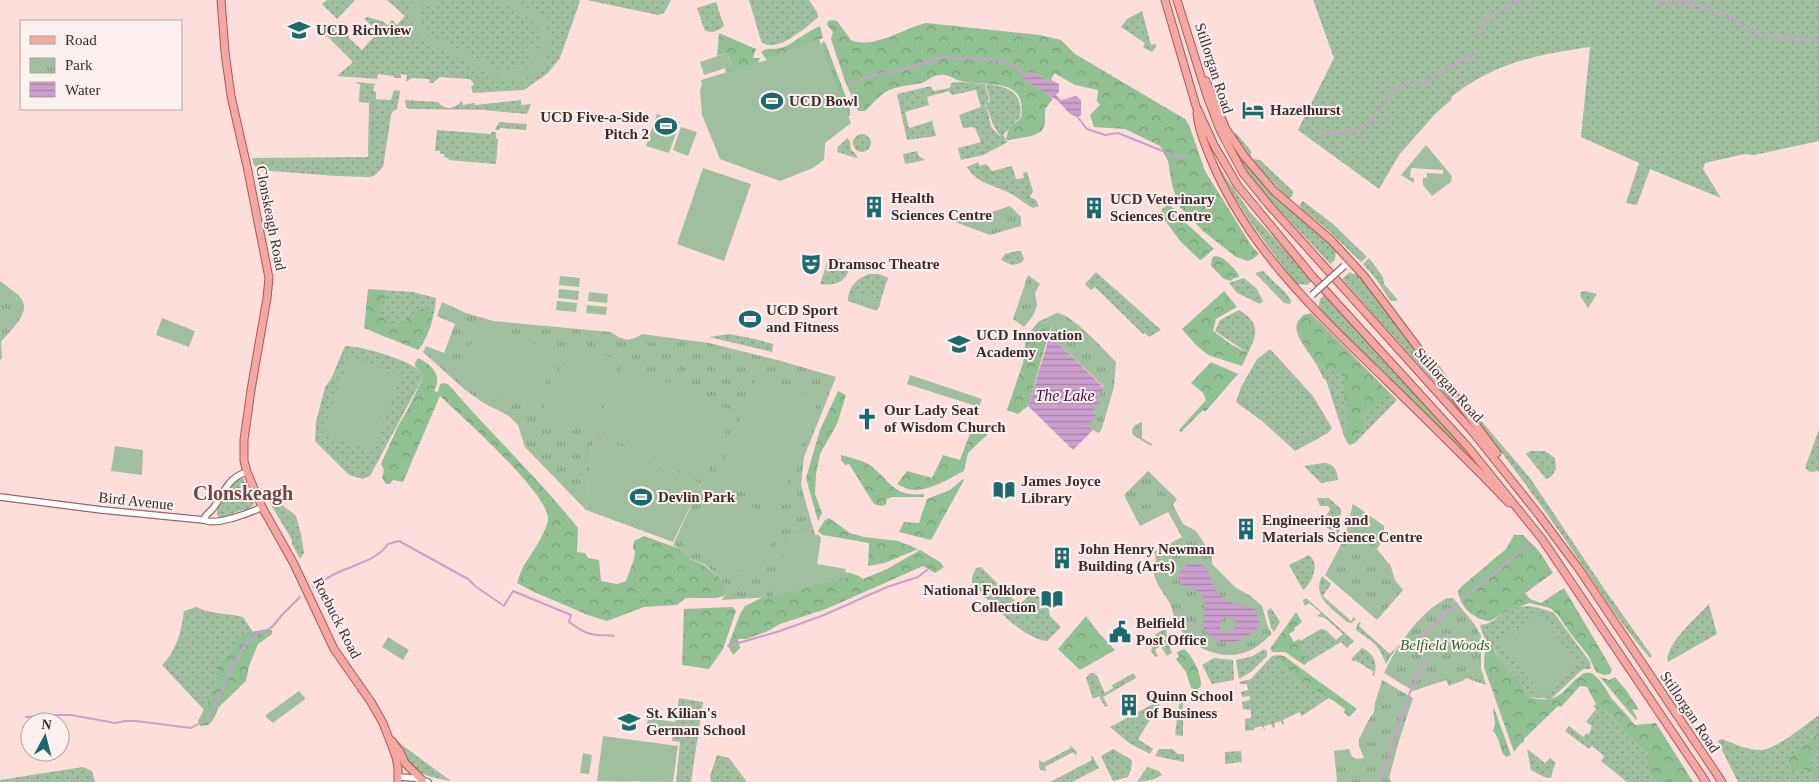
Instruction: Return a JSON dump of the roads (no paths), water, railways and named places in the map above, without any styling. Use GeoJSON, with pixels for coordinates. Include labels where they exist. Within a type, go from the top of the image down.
{"type":"FeatureCollection","features":[{"type":"Feature","properties":{"kind":"main road","name":"Clonskeagh Road"},"geometry":{"type":"LineString","coordinates":[[221,0],[231,96],[269,278],[268,298],[252,382],[244,440],[246,472]]}},
{"type":"Feature","properties":{"kind":"main road","name":"Stillorgan Road"},"geometry":{"type":"LineString","coordinates":[[1165,0],[1196,106],[1224,165],[1247,199],[1313,276],[1468,447],[1542,539],[1706,782]]}},
{"type":"Feature","properties":{"kind":"main road","name":"Stillorgan Road"},"geometry":{"type":"LineString","coordinates":[[1177,0],[1207,96],[1220,130],[1234,158],[1253,187],[1472,431],[1540,515],[1579,569],[1722,782]]}},
{"type":"Feature","properties":{"kind":"main road"},"geometry":{"type":"LineString","coordinates":[[1200,69],[1226,130],[1244,156],[1274,192],[1331,240],[1347,263],[1439,374],[1540,515]]}},
{"type":"Feature","properties":{"kind":"main road"},"geometry":{"type":"LineString","coordinates":[[1196,106],[1197,122],[1223,187],[1265,251],[1331,328],[1462,453],[1542,539]]}},
{"type":"Feature","properties":{"kind":"main road","name":"Roebuck Road"},"geometry":{"type":"LineString","coordinates":[[246,472],[262,507],[294,564],[334,649],[371,702],[389,737],[396,757],[398,779]]}},
{"type":"Feature","properties":{"kind":"main road"},"geometry":{"type":"LineString","coordinates":[[389,737],[407,766],[425,781]]}},
{"type":"Feature","properties":{"kind":"street"},"geometry":{"type":"LineString","coordinates":[[1306,301],[1347,263]]}},
{"type":"Feature","properties":{"kind":"street"},"geometry":{"type":"LineString","coordinates":[[204,520],[204,516],[213,510],[231,480],[238,474],[246,472]]}},
{"type":"Feature","properties":{"kind":"street","name":"Bird Avenue"},"geometry":{"type":"LineString","coordinates":[[0,497],[204,520],[207,522],[250,513],[262,507]]}},
{"type":"Feature","properties":{"kind":"street"},"geometry":{"type":"LineString","coordinates":[[213,510],[216,520]]}},
{"type":"Feature","properties":{"kind":"street","name":"Roebuck Road"},"geometry":{"type":"LineString","coordinates":[[398,779],[425,781]]}},
{"type":"Feature","properties":{"kind":"water"},"geometry":{"type":"Polygon","coordinates":[[[1029,72],[1042,76],[1046,81],[1051,80],[1059,84],[1059,92],[1056,95],[1061,100],[1076,96],[1081,100],[1081,115],[1077,117],[1070,114],[1058,101],[1022,78],[1029,72]]]}},
{"type":"Feature","properties":{"kind":"water","name":"The Lake"},"geometry":{"type":"Polygon","coordinates":[[[1050,335],[1104,388],[1097,397],[1101,401],[1092,412],[1096,416],[1087,426],[1093,430],[1073,450],[1028,406],[1050,335]]]}},
{"type":"Feature","properties":{"kind":"water"},"geometry":{"type":"Polygon","coordinates":[[[1189,563],[1203,565],[1209,573],[1215,589],[1222,598],[1231,603],[1255,609],[1259,626],[1245,638],[1237,641],[1230,642],[1215,639],[1202,626],[1205,607],[1201,594],[1181,585],[1178,576],[1189,563]],[[1225,617],[1221,620],[1220,628],[1223,632],[1228,633],[1235,628],[1236,623],[1230,617],[1225,617]]]}},
{"type":"Feature","properties":{"kind":"waterway"},"geometry":{"type":"LineString","coordinates":[[1481,34],[1483,20],[1521,0]]}},
{"type":"Feature","properties":{"kind":"waterway"},"geometry":{"type":"LineString","coordinates":[[1658,0],[1672,5],[1681,1],[1687,2],[1728,16],[1748,29],[1769,37],[1819,39]]}},
{"type":"Feature","properties":{"kind":"waterway"},"geometry":{"type":"LineString","coordinates":[[1321,133],[1357,131],[1373,119],[1397,87],[1424,82],[1473,55],[1475,52]]}},
{"type":"Feature","properties":{"kind":"waterway"},"geometry":{"type":"LineString","coordinates":[[848,85],[872,76],[944,57],[998,60],[1017,67],[1026,77]]}},
{"type":"Feature","properties":{"kind":"waterway"},"geometry":{"type":"LineString","coordinates":[[1076,115],[1087,129],[1105,135],[1118,133],[1175,156],[1186,156]]}},
{"type":"Feature","properties":{"kind":"waterway"},"geometry":{"type":"LineString","coordinates":[[313,587],[334,575],[372,558],[384,550],[388,544],[399,541],[468,579],[504,606],[513,591],[571,615],[569,622],[586,632],[595,635],[614,636]]}},
{"type":"Feature","properties":{"kind":"waterway"},"geometry":{"type":"LineString","coordinates":[[1524,549],[1530,545]]}},
{"type":"Feature","properties":{"kind":"waterway"},"geometry":{"type":"LineString","coordinates":[[1462,599],[1520,552]]}},
{"type":"Feature","properties":{"kind":"waterway"},"geometry":{"type":"LineString","coordinates":[[728,646],[780,631],[824,615],[887,587],[918,577],[927,570]]}},
{"type":"Feature","properties":{"kind":"waterway"},"geometry":{"type":"LineString","coordinates":[[70,715],[115,723],[136,721],[191,728],[205,720],[212,711],[228,678],[229,671],[245,645],[257,633],[266,631],[273,626],[300,597]]}},
{"type":"Feature","properties":{"kind":"waterway"},"geometry":{"type":"LineString","coordinates":[[1430,650],[1422,635],[1457,604]]}},
{"type":"Feature","properties":{"kind":"waterway"},"geometry":{"type":"LineString","coordinates":[[1380,782],[1410,692],[1427,660]]}},
{"type":"Feature","properties":{"kind":"place","name":"UCD Richview"},"geometry":{"type":"Point","coordinates":[299,30]}},
{"type":"Feature","properties":{"kind":"place","name":"UCD Bowl"},"geometry":{"type":"Point","coordinates":[772,101]}},
{"type":"Feature","properties":{"kind":"place","name":"Hazelhurst"},"geometry":{"type":"Point","coordinates":[1253,110]}},
{"type":"Feature","properties":{"kind":"place","name":"UCD Five-a-Side Pitch 2"},"geometry":{"type":"Point","coordinates":[666,126]}},
{"type":"Feature","properties":{"kind":"place","name":"Health Sciences Centre"},"geometry":{"type":"Point","coordinates":[874,207]}},
{"type":"Feature","properties":{"kind":"place","name":"UCD Veterinary Sciences Centre"},"geometry":{"type":"Point","coordinates":[1094,208]}},
{"type":"Feature","properties":{"kind":"place","name":"Dramsoc Theatre"},"geometry":{"type":"Point","coordinates":[811,264]}},
{"type":"Feature","properties":{"kind":"place","name":"UCD Sport and Fitness"},"geometry":{"type":"Point","coordinates":[750,319]}},
{"type":"Feature","properties":{"kind":"place","name":"UCD Innovation Academy"},"geometry":{"type":"Point","coordinates":[959,344]}},
{"type":"Feature","properties":{"kind":"place","name":"Our Lady Seat of Wisdom Church"},"geometry":{"type":"Point","coordinates":[867,419]}},
{"type":"Feature","properties":{"kind":"place","name":"James Joyce Library"},"geometry":{"type":"Point","coordinates":[1004,490]}},
{"type":"Feature","properties":{"kind":"place","name":"Devlin Park"},"geometry":{"type":"Point","coordinates":[641,497]}},
{"type":"Feature","properties":{"kind":"place","name":"Engineering and Materials Science Centre"},"geometry":{"type":"Point","coordinates":[1246,529]}},
{"type":"Feature","properties":{"kind":"place","name":"John Henry Newman Building (Arts)"},"geometry":{"type":"Point","coordinates":[1062,558]}},
{"type":"Feature","properties":{"kind":"place","name":"National Folklore Collection"},"geometry":{"type":"Point","coordinates":[1052,599]}},
{"type":"Feature","properties":{"kind":"place","name":"Belfield Post Office"},"geometry":{"type":"Point","coordinates":[1120,632]}},
{"type":"Feature","properties":{"kind":"place","name":"Quinn School of Business"},"geometry":{"type":"Point","coordinates":[1129,705]}},
{"type":"Feature","properties":{"kind":"place","name":"St. Kilian's German School"},"geometry":{"type":"Point","coordinates":[629,722]}},
{"type":"Feature","properties":{"kind":"district","name":"Clonskeagh"},"geometry":{"type":"Point","coordinates":[243,493]}},
{"type":"Feature","properties":{"kind":"park label","name":"Belfield Woods"},"geometry":{"type":"Point","coordinates":[1445,645]}}]}
